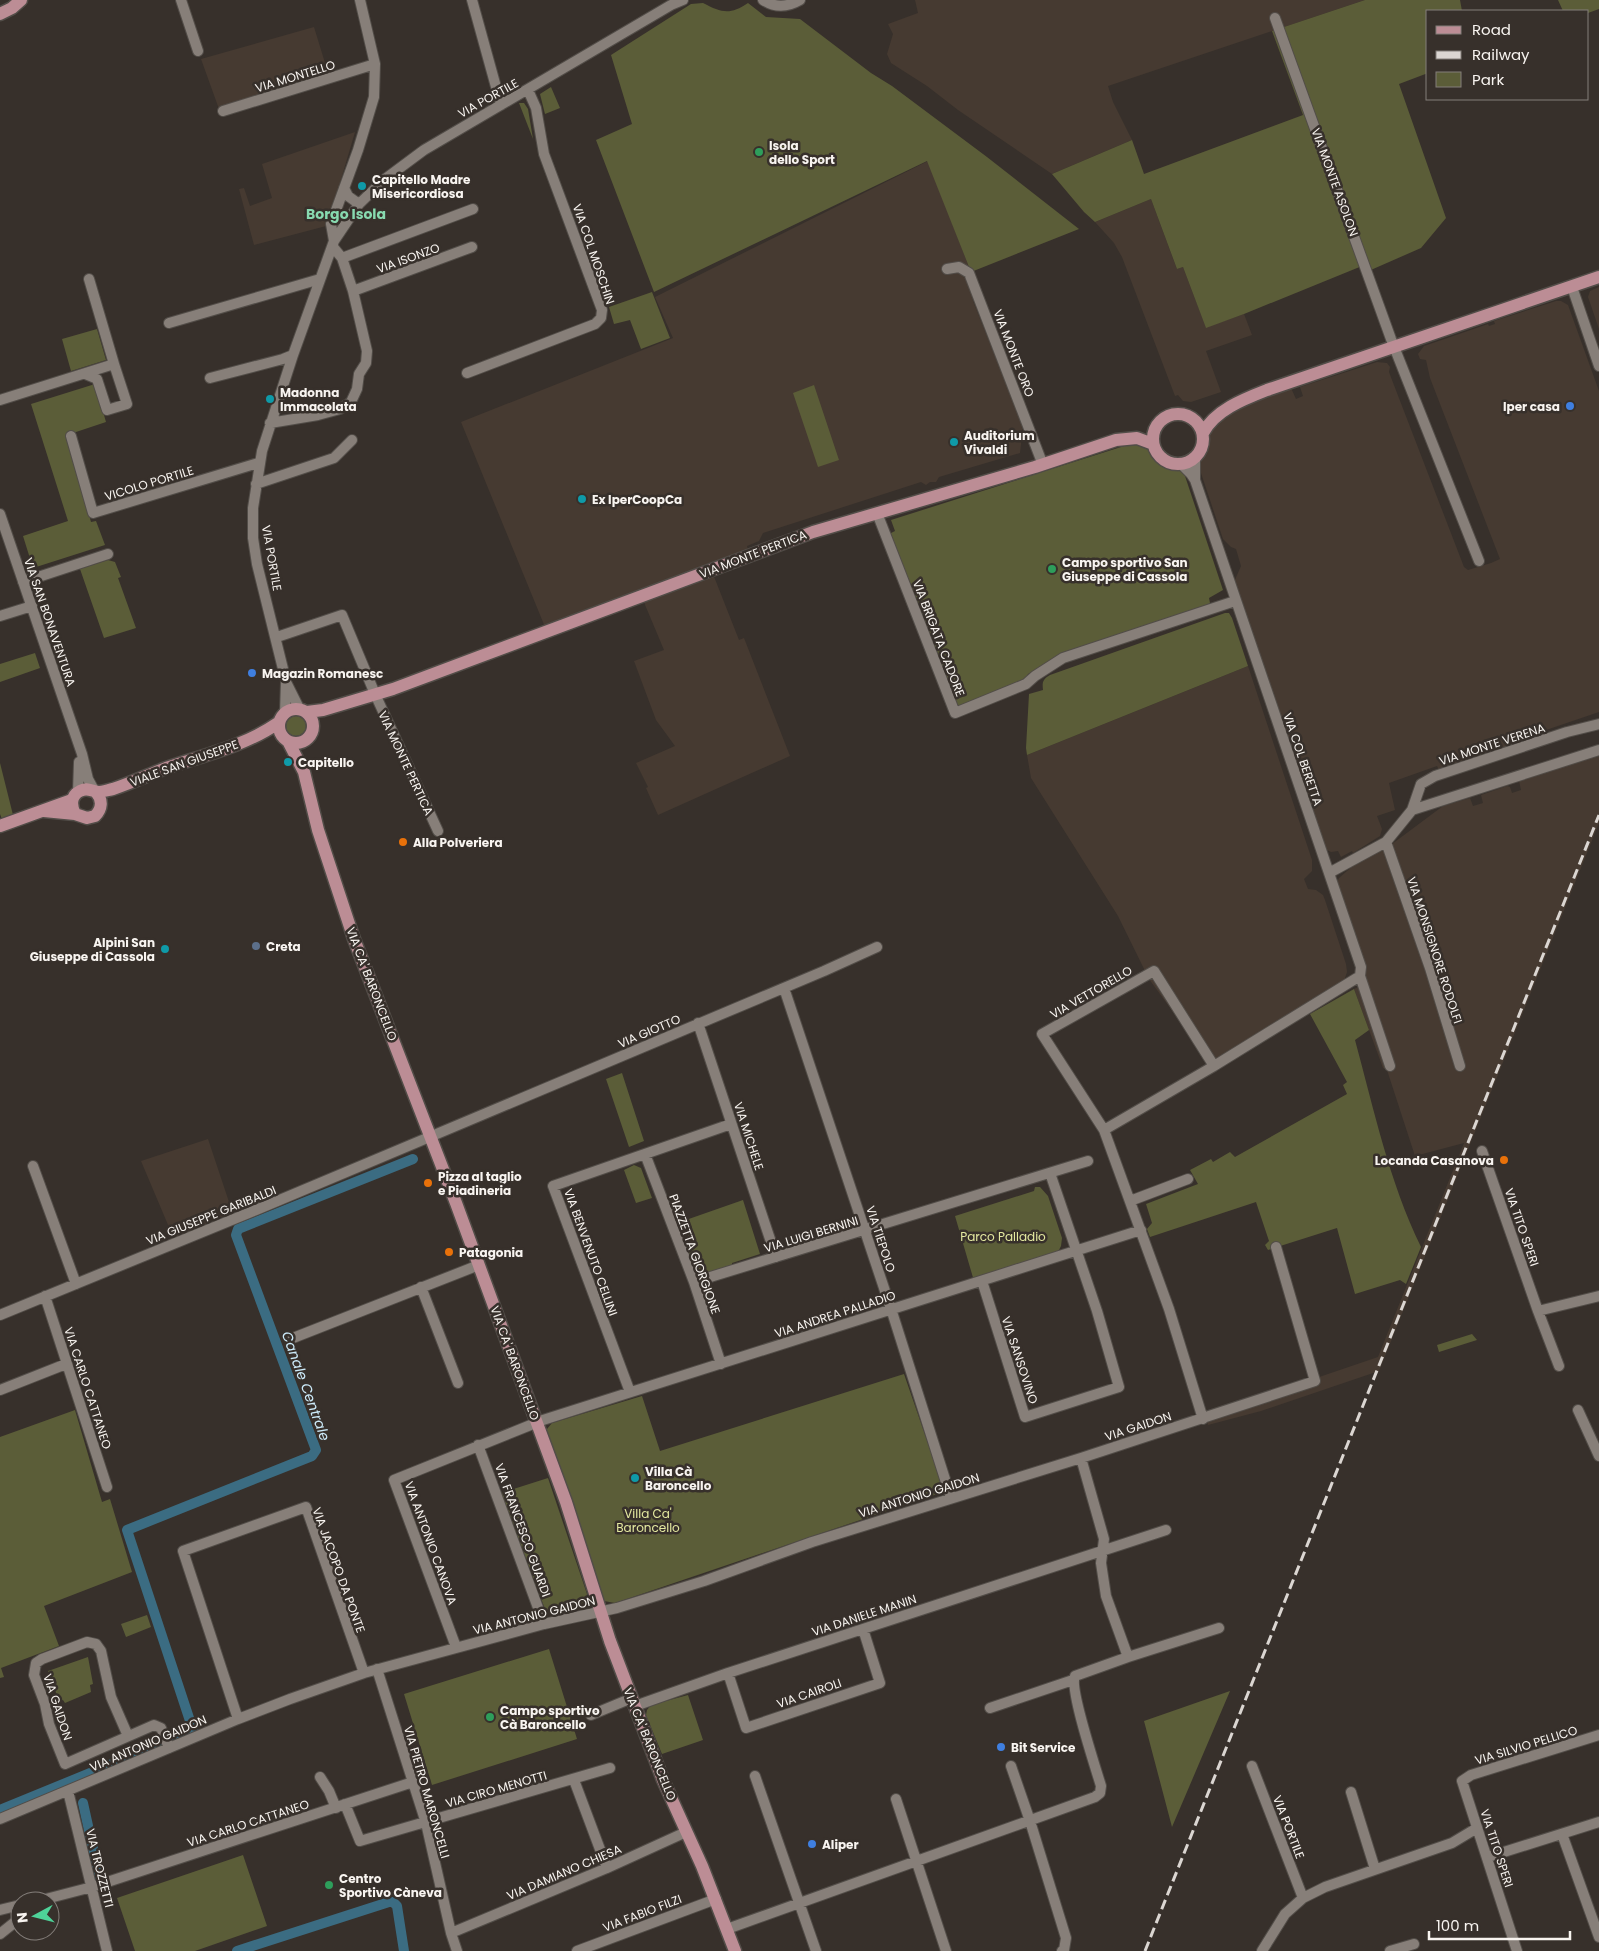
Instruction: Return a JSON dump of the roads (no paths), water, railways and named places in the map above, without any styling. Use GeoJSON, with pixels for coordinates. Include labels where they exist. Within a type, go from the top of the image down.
{"type":"FeatureCollection","features":[{"type":"Feature","properties":{"kind":"main road"},"geometry":{"type":"LineString","coordinates":[[0,14],[12,8],[21,0]]}},
{"type":"Feature","properties":{"kind":"main road"},"geometry":{"type":"LineString","coordinates":[[1194,419],[1219,414],[1267,390],[1599,277]]}},
{"type":"Feature","properties":{"kind":"main road"},"geometry":{"type":"LineString","coordinates":[[1174,414],[1184,414],[1194,419],[1201,427],[1203,433],[1202,449],[1195,458],[1181,464],[1166,461],[1158,454],[1153,444],[1155,429],[1161,421],[1174,414]]}},
{"type":"Feature","properties":{"kind":"main road"},"geometry":{"type":"LineString","coordinates":[[1203,433],[1207,425],[1219,414]]}},
{"type":"Feature","properties":{"kind":"main road","name":"VIA MONTE PERTICA"},"geometry":{"type":"LineString","coordinates":[[304,711],[339,706],[375,694],[642,597],[790,540],[1043,465],[1116,440],[1137,438],[1155,429]]}},
{"type":"Feature","properties":{"kind":"main road","name":"VIA MONTE PERTICA"},"geometry":{"type":"LineString","coordinates":[[1137,438],[1153,444]]}},
{"type":"Feature","properties":{"kind":"main road","name":"VIA MONTE PERTICA"},"geometry":{"type":"LineString","coordinates":[[310,734],[339,706]]}},
{"type":"Feature","properties":{"kind":"main road"},"geometry":{"type":"LineString","coordinates":[[295,709],[304,711],[311,719],[310,734],[297,744],[287,742],[280,734],[282,718],[295,709]]}},
{"type":"Feature","properties":{"kind":"main road","name":"VIALE SAN GIUSEPPE"},"geometry":{"type":"LineString","coordinates":[[246,741],[282,718]]}},
{"type":"Feature","properties":{"kind":"main road","name":"VIA CA' BARONCELLO"},"geometry":{"type":"LineString","coordinates":[[304,772],[310,734]]}},
{"type":"Feature","properties":{"kind":"main road","name":"VIALE SAN GIUSEPPE"},"geometry":{"type":"LineString","coordinates":[[0,826],[44,811],[75,796],[83,789],[97,795],[246,741],[265,738],[287,742]]}},
{"type":"Feature","properties":{"kind":"main road","name":"VIA CA' BARONCELLO"},"geometry":{"type":"LineString","coordinates":[[287,742],[304,772],[316,822],[348,922],[537,1422],[580,1544],[600,1611],[633,1702],[686,1832],[716,1899],[735,1951]]}},
{"type":"Feature","properties":{"kind":"main road","name":"VIALE SAN GIUSEPPE"},"geometry":{"type":"LineString","coordinates":[[44,811],[75,814],[83,818],[95,816],[100,811],[97,795]]}},
{"type":"Feature","properties":{"kind":"main road"},"geometry":{"type":"LineString","coordinates":[[75,796],[72,808],[75,814]]}},
{"type":"Feature","properties":{"kind":"street"},"geometry":{"type":"LineString","coordinates":[[181,0],[198,51]]}},
{"type":"Feature","properties":{"kind":"street"},"geometry":{"type":"LineString","coordinates":[[270,424],[340,409],[351,402],[357,389],[359,374],[366,363],[367,350],[353,292],[342,258],[333,244],[332,224],[374,97],[375,64],[370,36],[360,0]]}},
{"type":"Feature","properties":{"kind":"street"},"geometry":{"type":"LineString","coordinates":[[472,0],[501,105]]}},
{"type":"Feature","properties":{"kind":"street","name":"VIA PORTILE"},"geometry":{"type":"LineString","coordinates":[[282,718],[286,681],[277,637],[259,572],[253,538],[253,508],[258,463],[293,355],[333,244],[359,204],[385,179],[424,150],[671,5],[683,0]]}},
{"type":"Feature","properties":{"kind":"street"},"geometry":{"type":"LineString","coordinates":[[763,0],[774,6],[791,5],[800,0]]}},
{"type":"Feature","properties":{"kind":"street","name":"VIA MONTE ASOLON"},"geometry":{"type":"LineString","coordinates":[[1275,18],[1394,347],[1478,561]]}},
{"type":"Feature","properties":{"kind":"street","name":"VIA MONTELLO"},"geometry":{"type":"LineString","coordinates":[[223,111],[375,64]]}},
{"type":"Feature","properties":{"kind":"street","name":"VIA COL MOSCHIN"},"geometry":{"type":"LineString","coordinates":[[467,373],[595,324],[601,318],[602,310],[544,154],[536,108],[528,90]]}},
{"type":"Feature","properties":{"kind":"street"},"geometry":{"type":"LineString","coordinates":[[344,188],[348,196],[359,204]]}},
{"type":"Feature","properties":{"kind":"street"},"geometry":{"type":"LineString","coordinates":[[339,202],[346,211],[352,214]]}},
{"type":"Feature","properties":{"kind":"street"},"geometry":{"type":"LineString","coordinates":[[342,258],[473,209]]}},
{"type":"Feature","properties":{"kind":"street","name":"VIA ISONZO"},"geometry":{"type":"LineString","coordinates":[[353,292],[472,247]]}},
{"type":"Feature","properties":{"kind":"street","name":"VIA MONTE ORO"},"geometry":{"type":"LineString","coordinates":[[947,269],[959,267],[969,273],[1043,465]]}},
{"type":"Feature","properties":{"kind":"street"},"geometry":{"type":"LineString","coordinates":[[85,374],[97,379],[107,410],[126,404],[89,279]]}},
{"type":"Feature","properties":{"kind":"street"},"geometry":{"type":"LineString","coordinates":[[169,323],[320,279]]}},
{"type":"Feature","properties":{"kind":"street"},"geometry":{"type":"LineString","coordinates":[[1572,286],[1599,366]]}},
{"type":"Feature","properties":{"kind":"street"},"geometry":{"type":"LineString","coordinates":[[210,378],[293,355]]}},
{"type":"Feature","properties":{"kind":"street"},"geometry":{"type":"LineString","coordinates":[[0,400],[114,364]]}},
{"type":"Feature","properties":{"kind":"street","name":"VICOLO PORTILE"},"geometry":{"type":"LineString","coordinates":[[71,436],[93,513],[258,463]]}},
{"type":"Feature","properties":{"kind":"street"},"geometry":{"type":"LineString","coordinates":[[256,484],[334,458],[352,440]]}},
{"type":"Feature","properties":{"kind":"street"},"geometry":{"type":"LineString","coordinates":[[1195,458],[1195,480]]}},
{"type":"Feature","properties":{"kind":"street","name":"VIA COL BERETTA"},"geometry":{"type":"LineString","coordinates":[[1181,464],[1195,480],[1361,967],[1360,976],[1390,1066]]}},
{"type":"Feature","properties":{"kind":"street","name":"VIA BRIGATA CADORE"},"geometry":{"type":"LineString","coordinates":[[877,513],[955,712],[1026,684],[1063,658],[1235,601]]}},
{"type":"Feature","properties":{"kind":"street","name":"VIA SAN BONAVENTURA"},"geometry":{"type":"LineString","coordinates":[[0,514],[82,754],[88,779],[97,795]]}},
{"type":"Feature","properties":{"kind":"street"},"geometry":{"type":"LineString","coordinates":[[23,582],[108,554]]}},
{"type":"Feature","properties":{"kind":"street"},"geometry":{"type":"LineString","coordinates":[[0,616],[32,606]]}},
{"type":"Feature","properties":{"kind":"street"},"geometry":{"type":"LineString","coordinates":[[277,637],[342,615],[375,694]]}},
{"type":"Feature","properties":{"kind":"street","name":"VIA PORTILE"},"geometry":{"type":"LineString","coordinates":[[286,681],[304,711]]}},
{"type":"Feature","properties":{"kind":"street","name":"VIA MONTE PERTICA"},"geometry":{"type":"LineString","coordinates":[[375,694],[438,831]]}},
{"type":"Feature","properties":{"kind":"street","name":"VIA MONTE VERENA"},"geometry":{"type":"LineString","coordinates":[[1386,842],[1412,810],[1422,784],[1435,776],[1567,732],[1599,724]]}},
{"type":"Feature","properties":{"kind":"street","name":"VIA SAN BONAVENTURA"},"geometry":{"type":"LineString","coordinates":[[75,796],[80,771],[76,738]]}},
{"type":"Feature","properties":{"kind":"street"},"geometry":{"type":"LineString","coordinates":[[1412,810],[1599,750]]}},
{"type":"Feature","properties":{"kind":"street"},"geometry":{"type":"LineString","coordinates":[[1329,873],[1386,842]]}},
{"type":"Feature","properties":{"kind":"street","name":"VIA MONSIGNORE RODOLFI"},"geometry":{"type":"LineString","coordinates":[[1386,842],[1430,968],[1460,1066]]}},
{"type":"Feature","properties":{"kind":"street","name":"VIA GIOTTO"},"geometry":{"type":"LineString","coordinates":[[430,1137],[877,947]]}},
{"type":"Feature","properties":{"kind":"street","name":"VIA VETTORELLO"},"geometry":{"type":"LineString","coordinates":[[1203,1419],[1169,1309],[1104,1130],[1042,1034],[1154,971],[1214,1066]]}},
{"type":"Feature","properties":{"kind":"street"},"geometry":{"type":"LineString","coordinates":[[1104,1130],[1214,1066],[1360,976]]}},
{"type":"Feature","properties":{"kind":"street","name":"VIA TIEPOLO"},"geometry":{"type":"LineString","coordinates":[[784,988],[891,1309],[950,1498]]}},
{"type":"Feature","properties":{"kind":"street","name":"VIA MICHELE"},"geometry":{"type":"LineString","coordinates":[[698,1023],[776,1258]]}},
{"type":"Feature","properties":{"kind":"street","name":"VIA BENVENUTO CELLINI"},"geometry":{"type":"LineString","coordinates":[[630,1392],[553,1186],[732,1124]]}},
{"type":"Feature","properties":{"kind":"street","name":"VIA GIUSEPPE GARIBALDI"},"geometry":{"type":"LineString","coordinates":[[0,1315],[430,1137]]}},
{"type":"Feature","properties":{"kind":"street","name":"VIA TITO SPERI"},"geometry":{"type":"LineString","coordinates":[[1482,1151],[1559,1366]]}},
{"type":"Feature","properties":{"kind":"street","name":"PIAZZETTA GIORGIONE"},"geometry":{"type":"LineString","coordinates":[[645,1154],[694,1282],[721,1364]]}},
{"type":"Feature","properties":{"kind":"street","name":"VIA LUIGI BERNINI"},"geometry":{"type":"LineString","coordinates":[[694,1282],[1088,1161]]}},
{"type":"Feature","properties":{"kind":"street"},"geometry":{"type":"LineString","coordinates":[[33,1166],[76,1284]]}},
{"type":"Feature","properties":{"kind":"street"},"geometry":{"type":"LineString","coordinates":[[1050,1173],[1076,1251]]}},
{"type":"Feature","properties":{"kind":"street"},"geometry":{"type":"LineString","coordinates":[[1130,1201],[1188,1180]]}},
{"type":"Feature","properties":{"kind":"street","name":"VIA ANDREA PALLADIO"},"geometry":{"type":"LineString","coordinates":[[537,1422],[1141,1230]]}},
{"type":"Feature","properties":{"kind":"street"},"geometry":{"type":"LineString","coordinates":[[1203,1419],[1315,1381],[1276,1247]]}},
{"type":"Feature","properties":{"kind":"street","name":"VIA SANSOVINO"},"geometry":{"type":"LineString","coordinates":[[982,1281],[1025,1417],[1119,1387],[1097,1311],[1076,1251]]}},
{"type":"Feature","properties":{"kind":"street"},"geometry":{"type":"LineString","coordinates":[[293,1338],[479,1265]]}},
{"type":"Feature","properties":{"kind":"street"},"geometry":{"type":"LineString","coordinates":[[421,1287],[458,1382]]}},
{"type":"Feature","properties":{"kind":"street","name":"VIA CARLO CATTANEO"},"geometry":{"type":"LineString","coordinates":[[46,1296],[66,1364],[107,1487]]}},
{"type":"Feature","properties":{"kind":"street"},"geometry":{"type":"LineString","coordinates":[[1538,1310],[1599,1296]]}},
{"type":"Feature","properties":{"kind":"street"},"geometry":{"type":"LineString","coordinates":[[0,1390],[66,1364]]}},
{"type":"Feature","properties":{"kind":"street"},"geometry":{"type":"LineString","coordinates":[[1578,1410],[1599,1456]]}},
{"type":"Feature","properties":{"kind":"street","name":"VIA GAIDON"},"geometry":{"type":"LineString","coordinates":[[1082,1458],[1203,1419]]}},
{"type":"Feature","properties":{"kind":"street","name":"VIA ANTONIO CANOVA"},"geometry":{"type":"LineString","coordinates":[[456,1647],[394,1480],[537,1422]]}},
{"type":"Feature","properties":{"kind":"street","name":"VIA FRANCESCO GUARDI"},"geometry":{"type":"LineString","coordinates":[[478,1445],[544,1624]]}},
{"type":"Feature","properties":{"kind":"street"},"geometry":{"type":"LineString","coordinates":[[1082,1458],[1104,1539],[1101,1563],[1106,1596],[1128,1657]]}},
{"type":"Feature","properties":{"kind":"street","name":"VIA ANTONIO GAIDON"},"geometry":{"type":"LineString","coordinates":[[0,1819],[68,1791],[168,1744],[290,1698],[364,1673],[544,1624],[617,1608],[704,1582],[812,1542],[1082,1458]]}},
{"type":"Feature","properties":{"kind":"street","name":"VIA JACOPO DA PONTE"},"geometry":{"type":"LineString","coordinates":[[238,1719],[183,1551],[306,1507],[364,1673]]}},
{"type":"Feature","properties":{"kind":"street","name":"VIA DANIELE MANIN"},"geometry":{"type":"LineString","coordinates":[[591,1715],[728,1673],[1166,1530]]}},
{"type":"Feature","properties":{"kind":"street"},"geometry":{"type":"LineString","coordinates":[[990,1708],[1073,1680],[1075,1676],[1128,1657],[1219,1628]]}},
{"type":"Feature","properties":{"kind":"street","name":"VIA CAIROLI"},"geometry":{"type":"LineString","coordinates":[[728,1673],[746,1728],[880,1683],[863,1629]]}},
{"type":"Feature","properties":{"kind":"street","name":"VIA GAIDON"},"geometry":{"type":"LineString","coordinates":[[128,1736],[108,1689],[102,1655],[96,1644],[87,1642],[36,1664],[34,1675],[46,1704],[48,1724],[65,1764],[156,1725],[161,1728],[168,1744]]}},
{"type":"Feature","properties":{"kind":"street","name":"VIA PIETRO MARONCELLI"},"geometry":{"type":"LineString","coordinates":[[377,1669],[426,1823],[451,1933],[457,1951]]}},
{"type":"Feature","properties":{"kind":"street"},"geometry":{"type":"LineString","coordinates":[[727,1928],[916,1862],[1100,1794],[1101,1786],[1073,1680]]}},
{"type":"Feature","properties":{"kind":"street","name":"VIA SILVIO PELLICO"},"geometry":{"type":"LineString","coordinates":[[1462,1781],[1471,1775],[1599,1735]]}},
{"type":"Feature","properties":{"kind":"street"},"geometry":{"type":"LineString","coordinates":[[1011,1766],[1030,1820],[1066,1938],[1064,1950],[1062,1951]]}},
{"type":"Feature","properties":{"kind":"street","name":"VIA PORTILE"},"geometry":{"type":"LineString","coordinates":[[1252,1766],[1303,1898]]}},
{"type":"Feature","properties":{"kind":"street","name":"VIA CIRO MENOTTI"},"geometry":{"type":"LineString","coordinates":[[341,1806],[360,1841],[610,1768]]}},
{"type":"Feature","properties":{"kind":"street"},"geometry":{"type":"LineString","coordinates":[[755,1776],[816,1951]]}},
{"type":"Feature","properties":{"kind":"street"},"geometry":{"type":"LineString","coordinates":[[320,1777],[341,1806]]}},
{"type":"Feature","properties":{"kind":"street"},"geometry":{"type":"LineString","coordinates":[[574,1780],[607,1868]]}},
{"type":"Feature","properties":{"kind":"street","name":"VIA TITO SPERI"},"geometry":{"type":"LineString","coordinates":[[1462,1781],[1517,1951]]}},
{"type":"Feature","properties":{"kind":"street","name":"VIA CARLO CATTANEO"},"geometry":{"type":"LineString","coordinates":[[60,1897],[92,1888],[413,1782]]}},
{"type":"Feature","properties":{"kind":"street","name":"VIA TROZZETTI"},"geometry":{"type":"LineString","coordinates":[[68,1791],[107,1951]]}},
{"type":"Feature","properties":{"kind":"street"},"geometry":{"type":"LineString","coordinates":[[1352,1792],[1376,1869]]}},
{"type":"Feature","properties":{"kind":"street"},"geometry":{"type":"LineString","coordinates":[[896,1799],[946,1951]]}},
{"type":"Feature","properties":{"kind":"street"},"geometry":{"type":"LineString","coordinates":[[1488,1857],[1599,1822]]}},
{"type":"Feature","properties":{"kind":"street"},"geometry":{"type":"LineString","coordinates":[[1262,1951],[1285,1914],[1303,1898],[1325,1887],[1452,1843],[1477,1828]]}},
{"type":"Feature","properties":{"kind":"street","name":"VIA DAMIANO CHIESA"},"geometry":{"type":"LineString","coordinates":[[451,1933],[607,1868],[686,1832]]}},
{"type":"Feature","properties":{"kind":"street"},"geometry":{"type":"LineString","coordinates":[[1562,1834],[1599,1937]]}},
{"type":"Feature","properties":{"kind":"street","name":"VIA FABIO FILZI"},"geometry":{"type":"LineString","coordinates":[[578,1951],[716,1899]]}},
{"type":"Feature","properties":{"kind":"street"},"geometry":{"type":"LineString","coordinates":[[0,1934],[10,1926]]}},
{"type":"Feature","properties":{"kind":"street"},"geometry":{"type":"LineString","coordinates":[[1390,1951],[1414,1944]]}},
{"type":"Feature","properties":{"kind":"waterway","name":"Canale Centrale"},"geometry":{"type":"LineString","coordinates":[[193,1730],[127,1530],[312,1456],[316,1450],[236,1235],[238,1229],[413,1159]]}},
{"type":"Feature","properties":{"kind":"waterway","name":"Canale Centrale"},"geometry":{"type":"LineString","coordinates":[[0,1810],[185,1734]]}},
{"type":"Feature","properties":{"kind":"waterway"},"geometry":{"type":"LineString","coordinates":[[83,1803],[100,1880]]}},
{"type":"Feature","properties":{"kind":"waterway"},"geometry":{"type":"LineString","coordinates":[[237,1951],[389,1902],[393,1902],[397,1906],[404,1951]]}},
{"type":"Feature","properties":{"kind":"railway"},"geometry":{"type":"LineString","coordinates":[[1145,1951],[1599,815]]}},
{"type":"Feature","properties":{"kind":"place","name":"Isola dello Sport"},"geometry":{"type":"Point","coordinates":[759,152]}},
{"type":"Feature","properties":{"kind":"place","name":"Capitello Madre Misericordiosa"},"geometry":{"type":"Point","coordinates":[362,186]}},
{"type":"Feature","properties":{"kind":"place","name":"Madonna Immacolata"},"geometry":{"type":"Point","coordinates":[270,399]}},
{"type":"Feature","properties":{"kind":"place","name":"Iper casa"},"geometry":{"type":"Point","coordinates":[1570,406]}},
{"type":"Feature","properties":{"kind":"place","name":"Auditorium Vivaldi"},"geometry":{"type":"Point","coordinates":[954,442]}},
{"type":"Feature","properties":{"kind":"place","name":"Ex IperCoopCa"},"geometry":{"type":"Point","coordinates":[582,499]}},
{"type":"Feature","properties":{"kind":"place","name":"Campo sportivo San Giuseppe di Cassola"},"geometry":{"type":"Point","coordinates":[1052,569]}},
{"type":"Feature","properties":{"kind":"place","name":"Magazin Romanesc"},"geometry":{"type":"Point","coordinates":[252,673]}},
{"type":"Feature","properties":{"kind":"place","name":"Capitello"},"geometry":{"type":"Point","coordinates":[288,762]}},
{"type":"Feature","properties":{"kind":"place","name":"Alla Polveriera"},"geometry":{"type":"Point","coordinates":[403,842]}},
{"type":"Feature","properties":{"kind":"place","name":"Creta"},"geometry":{"type":"Point","coordinates":[256,946]}},
{"type":"Feature","properties":{"kind":"place","name":"Alpini San Giuseppe di Cassola"},"geometry":{"type":"Point","coordinates":[165,949]}},
{"type":"Feature","properties":{"kind":"place","name":"Locanda Casanova"},"geometry":{"type":"Point","coordinates":[1504,1160]}},
{"type":"Feature","properties":{"kind":"place","name":"Pizza al taglio e Piadineria"},"geometry":{"type":"Point","coordinates":[428,1183]}},
{"type":"Feature","properties":{"kind":"place","name":"Patagonia"},"geometry":{"type":"Point","coordinates":[449,1252]}},
{"type":"Feature","properties":{"kind":"place","name":"Villa Cà Baroncello"},"geometry":{"type":"Point","coordinates":[635,1478]}},
{"type":"Feature","properties":{"kind":"place","name":"Campo sportivo Cà Baroncello"},"geometry":{"type":"Point","coordinates":[490,1717]}},
{"type":"Feature","properties":{"kind":"place","name":"Bit Service"},"geometry":{"type":"Point","coordinates":[1001,1747]}},
{"type":"Feature","properties":{"kind":"place","name":"Aliper"},"geometry":{"type":"Point","coordinates":[812,1844]}},
{"type":"Feature","properties":{"kind":"place","name":"Centro Sportivo Càneva"},"geometry":{"type":"Point","coordinates":[329,1885]}},
{"type":"Feature","properties":{"kind":"district","name":"Borgo Isola"},"geometry":{"type":"Point","coordinates":[346,214]}},
{"type":"Feature","properties":{"kind":"park label","name":"Parco Palladio"},"geometry":{"type":"Point","coordinates":[1003,1236]}},
{"type":"Feature","properties":{"kind":"park label","name":"Villa Ca' Baroncello"},"geometry":{"type":"Point","coordinates":[648,1520]}}]}
